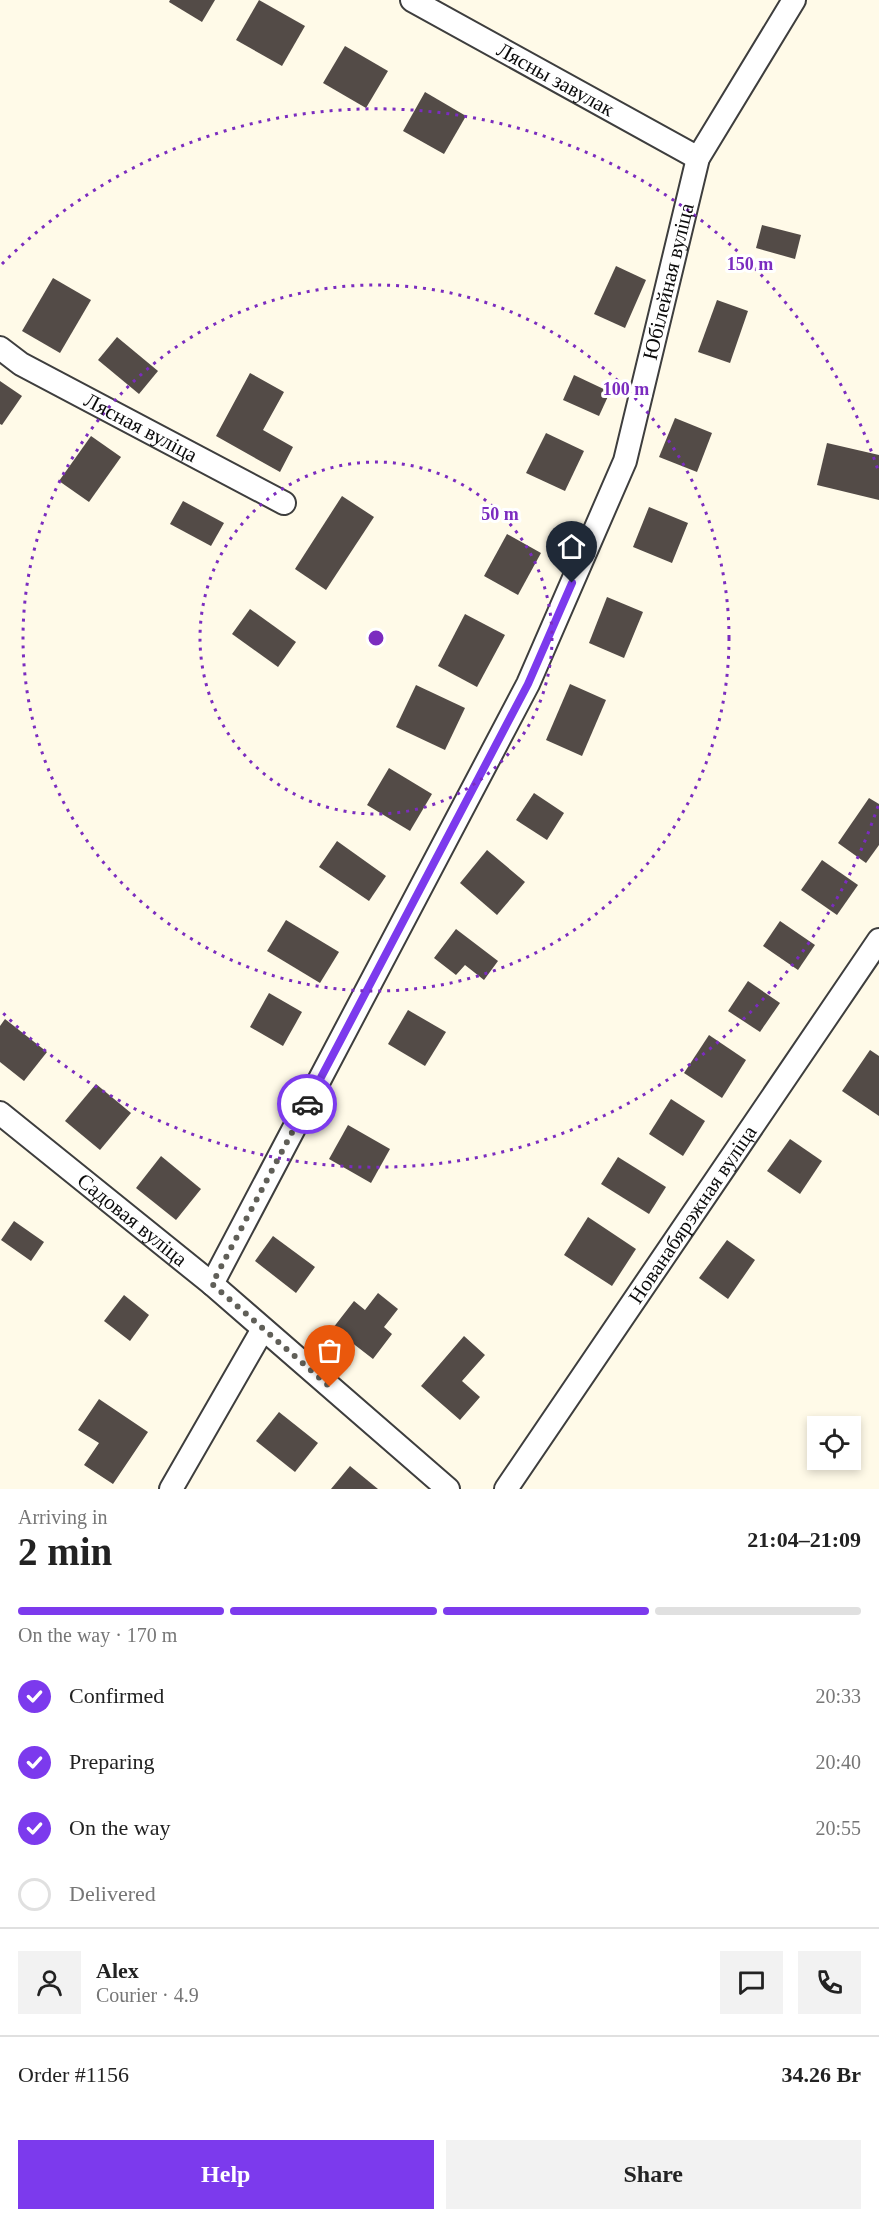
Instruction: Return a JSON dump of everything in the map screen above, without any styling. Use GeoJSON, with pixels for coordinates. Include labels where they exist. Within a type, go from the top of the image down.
{"type":"FeatureCollection","features":[{"type":"Feature","properties":{"kind":"street","name":"Лясны завулак"},"geometry":{"type":"LineString","coordinates":[[412,0],[698,158]]}},
{"type":"Feature","properties":{"kind":"street","name":"Юбілейная вуліца"},"geometry":{"type":"LineString","coordinates":[[212,1284],[528,684],[625,462],[698,158],[794,0]]}},
{"type":"Feature","properties":{"kind":"street","name":"Лясная вуліца"},"geometry":{"type":"LineString","coordinates":[[0,348],[21,364],[284,503]]}},
{"type":"Feature","properties":{"kind":"street","name":"Нованабярэжная вуліца"},"geometry":{"type":"LineString","coordinates":[[506,1489],[879,940]]}},
{"type":"Feature","properties":{"kind":"street","name":"Садовая вуліца"},"geometry":{"type":"LineString","coordinates":[[0,1113],[212,1284],[448,1489]]}},
{"type":"Feature","properties":{"kind":"street"},"geometry":{"type":"LineString","coordinates":[[171,1489],[262,1329]]}},
{"type":"Feature","properties":{"kind":"building"},"geometry":{"type":"Polygon","coordinates":[[[170,0],[215,0],[202,22],[169,2],[170,0]]]}},
{"type":"Feature","properties":{"kind":"building"},"geometry":{"type":"Polygon","coordinates":[[[259,0],[305,26],[282,66],[236,40],[259,0]]]}},
{"type":"Feature","properties":{"kind":"building"},"geometry":{"type":"Polygon","coordinates":[[[345,46],[388,71],[366,108],[323,83],[345,46]]]}},
{"type":"Feature","properties":{"kind":"building"},"geometry":{"type":"Polygon","coordinates":[[[425,92],[466,116],[444,154],[403,131],[425,92]]]}},
{"type":"Feature","properties":{"kind":"building"},"geometry":{"type":"Polygon","coordinates":[[[762,225],[801,235],[795,259],[756,248],[762,225]]]}},
{"type":"Feature","properties":{"kind":"building"},"geometry":{"type":"Polygon","coordinates":[[[616,266],[646,280],[625,328],[594,314],[616,266]]]}},
{"type":"Feature","properties":{"kind":"building"},"geometry":{"type":"Polygon","coordinates":[[[53,278],[91,300],[60,353],[22,331],[53,278]]]}},
{"type":"Feature","properties":{"kind":"building"},"geometry":{"type":"Polygon","coordinates":[[[717,300],[748,311],[730,363],[698,352],[717,300]]]}},
{"type":"Feature","properties":{"kind":"building"},"geometry":{"type":"Polygon","coordinates":[[[117,337],[158,371],[139,394],[98,360],[117,337]]]}},
{"type":"Feature","properties":{"kind":"building"},"geometry":{"type":"Polygon","coordinates":[[[250,373],[284,392],[263,430],[293,447],[280,472],[216,436],[250,373]]]}},
{"type":"Feature","properties":{"kind":"building"},"geometry":{"type":"Polygon","coordinates":[[[574,375],[610,392],[599,416],[563,400],[574,375]]]}},
{"type":"Feature","properties":{"kind":"building"},"geometry":{"type":"Polygon","coordinates":[[[0,381],[22,396],[2,425],[0,424],[0,381]]]}},
{"type":"Feature","properties":{"kind":"building"},"geometry":{"type":"Polygon","coordinates":[[[675,418],[712,433],[697,472],[659,457],[675,418]]]}},
{"type":"Feature","properties":{"kind":"building"},"geometry":{"type":"Polygon","coordinates":[[[546,433],[584,451],[565,491],[526,473],[546,433]]]}},
{"type":"Feature","properties":{"kind":"building"},"geometry":{"type":"Polygon","coordinates":[[[91,436],[121,457],[89,502],[59,481],[91,436]]]}},
{"type":"Feature","properties":{"kind":"building"},"geometry":{"type":"Polygon","coordinates":[[[827,443],[879,455],[879,500],[817,485],[827,443]]]}},
{"type":"Feature","properties":{"kind":"building"},"geometry":{"type":"Polygon","coordinates":[[[342,496],[374,517],[326,590],[295,569],[342,496]]]}},
{"type":"Feature","properties":{"kind":"building"},"geometry":{"type":"Polygon","coordinates":[[[183,501],[224,523],[211,546],[170,524],[183,501]]]}},
{"type":"Feature","properties":{"kind":"building"},"geometry":{"type":"Polygon","coordinates":[[[649,507],[688,523],[672,563],[633,547],[649,507]]]}},
{"type":"Feature","properties":{"kind":"building"},"geometry":{"type":"Polygon","coordinates":[[[507,534],[541,553],[518,595],[484,576],[507,534]]]}},
{"type":"Feature","properties":{"kind":"building"},"geometry":{"type":"Polygon","coordinates":[[[607,597],[643,612],[624,658],[589,643],[607,597]]]}},
{"type":"Feature","properties":{"kind":"building"},"geometry":{"type":"Polygon","coordinates":[[[250,609],[296,642],[278,667],[232,634],[250,609]]]}},
{"type":"Feature","properties":{"kind":"building"},"geometry":{"type":"Polygon","coordinates":[[[465,614],[505,635],[477,687],[438,666],[465,614]]]}},
{"type":"Feature","properties":{"kind":"building"},"geometry":{"type":"Polygon","coordinates":[[[570,684],[606,700],[582,756],[546,740],[570,684]]]}},
{"type":"Feature","properties":{"kind":"building"},"geometry":{"type":"Polygon","coordinates":[[[416,685],[465,708],[445,750],[396,727],[416,685]]]}},
{"type":"Feature","properties":{"kind":"building"},"geometry":{"type":"Polygon","coordinates":[[[389,768],[432,794],[410,831],[367,805],[389,768]]]}},
{"type":"Feature","properties":{"kind":"building"},"geometry":{"type":"Polygon","coordinates":[[[534,793],[564,813],[547,840],[516,820],[534,793]]]}},
{"type":"Feature","properties":{"kind":"building"},"geometry":{"type":"Polygon","coordinates":[[[869,798],[879,804],[879,845],[866,863],[838,843],[869,798]]]}},
{"type":"Feature","properties":{"kind":"building"},"geometry":{"type":"Polygon","coordinates":[[[337,841],[386,876],[369,901],[319,867],[337,841]]]}},
{"type":"Feature","properties":{"kind":"building"},"geometry":{"type":"Polygon","coordinates":[[[487,850],[525,882],[497,915],[460,883],[487,850]]]}},
{"type":"Feature","properties":{"kind":"building"},"geometry":{"type":"Polygon","coordinates":[[[822,860],[858,885],[837,915],[801,890],[822,860]]]}},
{"type":"Feature","properties":{"kind":"building"},"geometry":{"type":"Polygon","coordinates":[[[286,920],[339,952],[320,983],[267,951],[286,920]]]}},
{"type":"Feature","properties":{"kind":"building"},"geometry":{"type":"Polygon","coordinates":[[[780,921],[815,945],[798,970],[763,946],[780,921]]]}},
{"type":"Feature","properties":{"kind":"building"},"geometry":{"type":"Polygon","coordinates":[[[456,929],[498,961],[484,980],[465,965],[456,975],[434,958],[456,929]]]}},
{"type":"Feature","properties":{"kind":"building"},"geometry":{"type":"Polygon","coordinates":[[[748,981],[780,1003],[760,1032],[728,1011],[748,981]]]}},
{"type":"Feature","properties":{"kind":"building"},"geometry":{"type":"Polygon","coordinates":[[[269,993],[302,1012],[283,1046],[250,1027],[269,993]]]}},
{"type":"Feature","properties":{"kind":"building"},"geometry":{"type":"Polygon","coordinates":[[[408,1010],[446,1032],[425,1066],[388,1044],[408,1010]]]}},
{"type":"Feature","properties":{"kind":"building"},"geometry":{"type":"Polygon","coordinates":[[[5,1019],[47,1052],[24,1081],[0,1062],[0,1026],[5,1019]]]}},
{"type":"Feature","properties":{"kind":"building"},"geometry":{"type":"Polygon","coordinates":[[[709,1035],[746,1060],[722,1098],[684,1073],[709,1035]]]}},
{"type":"Feature","properties":{"kind":"building"},"geometry":{"type":"Polygon","coordinates":[[[870,1050],[879,1056],[879,1116],[842,1091],[870,1050]]]}},
{"type":"Feature","properties":{"kind":"building"},"geometry":{"type":"Polygon","coordinates":[[[96,1084],[131,1113],[100,1150],[65,1121],[96,1084]]]}},
{"type":"Feature","properties":{"kind":"building"},"geometry":{"type":"Polygon","coordinates":[[[671,1099],[705,1121],[683,1156],[649,1134],[671,1099]]]}},
{"type":"Feature","properties":{"kind":"building"},"geometry":{"type":"Polygon","coordinates":[[[348,1125],[390,1149],[371,1183],[329,1159],[348,1125]]]}},
{"type":"Feature","properties":{"kind":"building"},"geometry":{"type":"Polygon","coordinates":[[[790,1139],[822,1161],[800,1194],[767,1171],[790,1139]]]}},
{"type":"Feature","properties":{"kind":"building"},"geometry":{"type":"Polygon","coordinates":[[[161,1156],[201,1189],[176,1220],[136,1188],[161,1156]]]}},
{"type":"Feature","properties":{"kind":"building"},"geometry":{"type":"Polygon","coordinates":[[[618,1157],[666,1187],[649,1214],[601,1184],[618,1157]]]}},
{"type":"Feature","properties":{"kind":"building"},"geometry":{"type":"Polygon","coordinates":[[[588,1217],[636,1249],[612,1286],[564,1255],[588,1217]]]}},
{"type":"Feature","properties":{"kind":"building"},"geometry":{"type":"Polygon","coordinates":[[[14,1221],[44,1242],[31,1261],[1,1240],[14,1221]]]}},
{"type":"Feature","properties":{"kind":"building"},"geometry":{"type":"Polygon","coordinates":[[[273,1236],[315,1267],[296,1293],[255,1261],[273,1236]]]}},
{"type":"Feature","properties":{"kind":"building"},"geometry":{"type":"Polygon","coordinates":[[[727,1240],[755,1260],[728,1299],[699,1278],[727,1240]]]}},
{"type":"Feature","properties":{"kind":"building"},"geometry":{"type":"Polygon","coordinates":[[[378,1293],[398,1309],[384,1327],[392,1334],[373,1359],[333,1328],[354,1301],[365,1310],[378,1293]]]}},
{"type":"Feature","properties":{"kind":"building"},"geometry":{"type":"Polygon","coordinates":[[[124,1295],[149,1315],[130,1341],[104,1321],[124,1295]]]}},
{"type":"Feature","properties":{"kind":"building"},"geometry":{"type":"Polygon","coordinates":[[[464,1336],[485,1355],[462,1381],[480,1397],[460,1420],[421,1386],[464,1336]]]}},
{"type":"Feature","properties":{"kind":"building"},"geometry":{"type":"Polygon","coordinates":[[[99,1399],[148,1432],[113,1484],[84,1465],[99,1443],[78,1430],[99,1399]]]}},
{"type":"Feature","properties":{"kind":"building"},"geometry":{"type":"Polygon","coordinates":[[[279,1412],[318,1443],[295,1472],[256,1441],[279,1412]]]}},
{"type":"Feature","properties":{"kind":"building"},"geometry":{"type":"Polygon","coordinates":[[[350,1466],[378,1489],[331,1489],[350,1466]]]}},
{"type":"Feature","properties":{"kind":"way so far"},"geometry":{"type":"LineString","coordinates":[[307,1104],[212,1284],[330,1387]]}},
{"type":"Feature","properties":{"kind":"route"},"geometry":{"type":"LineString","coordinates":[[307,1104],[528,684],[572,583]]}}]}
